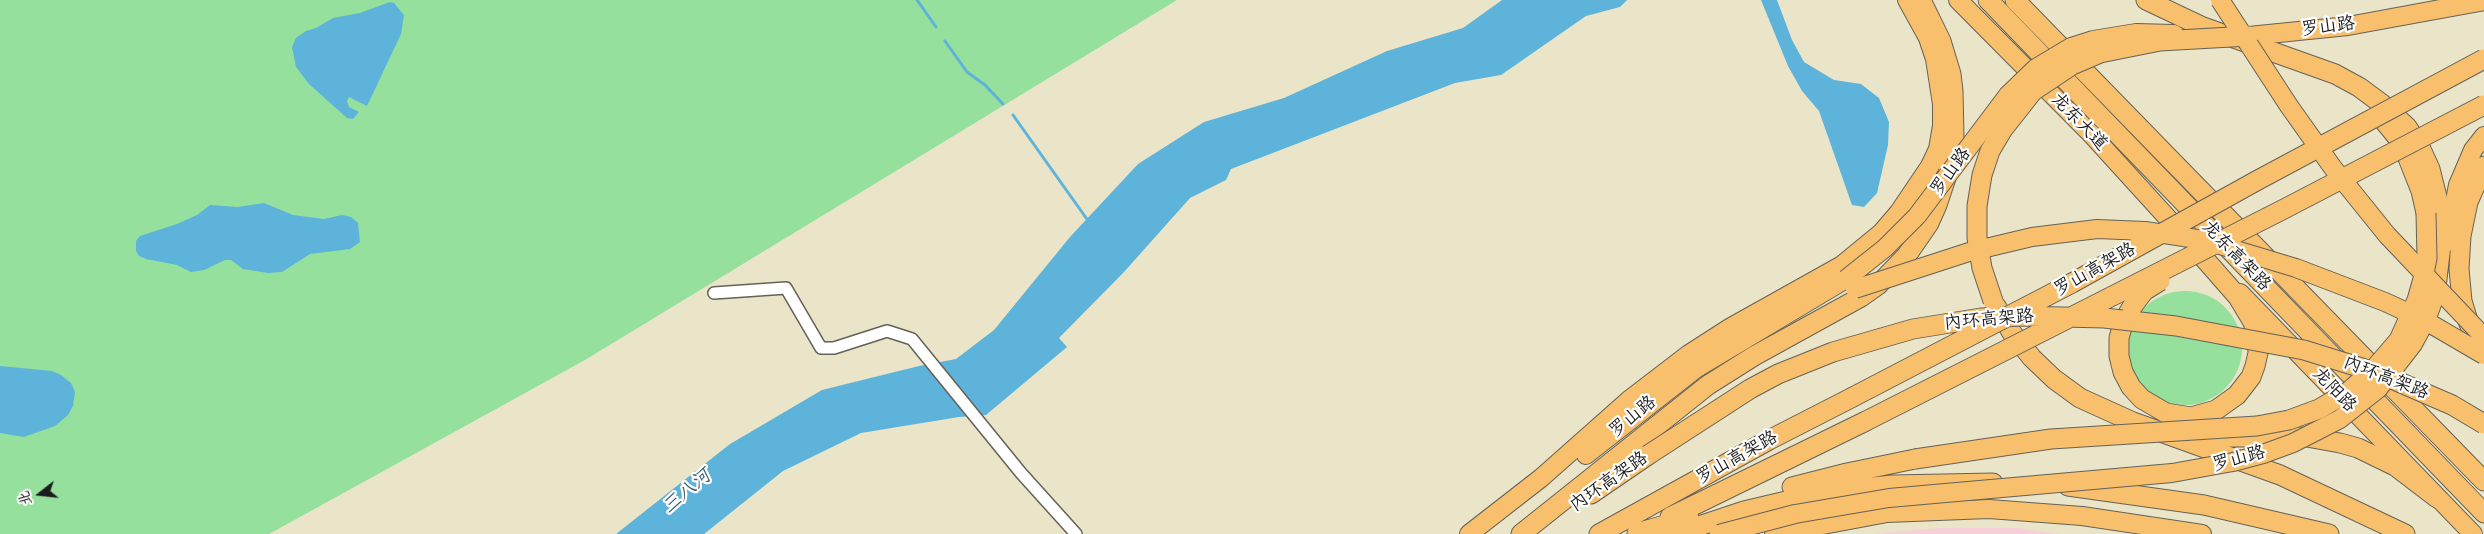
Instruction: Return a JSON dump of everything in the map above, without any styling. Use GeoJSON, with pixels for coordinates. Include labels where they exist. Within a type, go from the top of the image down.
{"type":"FeatureCollection","features":[{"type":"Feature","properties":{"kind":"highway"},"geometry":{"type":"LineString","coordinates":[[1521,534],[1687,402],[1754,356],[1837,312],[1878,284],[1907,255],[1929,223],[1948,172],[1953,146],[1953,91],[1946,54],[1935,26],[1921,0]]}},
{"type":"Feature","properties":{"kind":"highway","name":"龙东高架路"},"geometry":{"type":"LineString","coordinates":[[1988,0],[2484,513]]}},
{"type":"Feature","properties":{"kind":"highway","name":"龙东高架路"},"geometry":{"type":"LineString","coordinates":[[2015,0],[2484,481]]}},
{"type":"Feature","properties":{"kind":"highway"},"geometry":{"type":"LineString","coordinates":[[2146,0],[2203,27],[2335,74],[2360,87],[2407,127],[2420,147],[2436,190],[2441,213],[2440,273],[2435,296]]}},
{"type":"Feature","properties":{"kind":"highway"},"geometry":{"type":"LineString","coordinates":[[2249,36],[2160,41],[2100,53],[2072,65],[2033,91],[2003,129],[1990,151],[1982,175],[1977,206],[1977,238],[1982,268],[1993,301],[2012,333],[2032,358],[2054,379],[2080,398],[2107,411],[2280,475],[2405,534]]}},
{"type":"Feature","properties":{"kind":"highway"},"geometry":{"type":"LineString","coordinates":[[1636,534],[1806,483],[1915,459],[2051,439],[2257,426],[2289,420],[2319,409],[2348,392],[2368,374],[2398,340],[2417,300],[2427,258],[2426,213],[2413,166],[2402,143],[2388,124],[2351,93],[2273,53]]}},
{"type":"Feature","properties":{"kind":"highway","name":"罗山高架路"},"geometry":{"type":"LineString","coordinates":[[1599,534],[1769,440],[2072,283],[2258,180],[2484,59]]}},
{"type":"Feature","properties":{"kind":"highway","name":"罗山高架路"},"geometry":{"type":"LineString","coordinates":[[1636,534],[1864,422],[2284,209],[2484,105]]}},
{"type":"Feature","properties":{"kind":"highway"},"geometry":{"type":"LineString","coordinates":[[2484,166],[2468,202],[2459,270],[2462,301],[2478,337],[2484,360]]}},
{"type":"Feature","properties":{"kind":"highway"},"geometry":{"type":"LineString","coordinates":[[2195,248],[2238,297],[2253,322],[2258,353],[2250,377],[2237,395],[2216,410],[2191,417],[2166,413],[2142,399],[2132,387],[2123,372],[2119,356],[2119,338],[2124,320],[2144,291],[2284,209]]}},
{"type":"Feature","properties":{"kind":"highway","name":"内环高架路"},"geometry":{"type":"LineString","coordinates":[[1532,534],[1723,405],[1778,374],[1833,352],[1878,337],[1940,324],[1981,318],[2022,316],[2104,318],[2176,326],[2247,337],[2304,350],[2378,372],[2452,405],[2484,424]]}},
{"type":"Feature","properties":{"kind":"highway"},"geometry":{"type":"LineString","coordinates":[[2176,436],[2212,438],[2306,436],[2340,443],[2358,448],[2395,466],[2437,498]]}},
{"type":"Feature","properties":{"kind":"highway"},"geometry":{"type":"LineString","coordinates":[[1675,534],[1744,511],[1820,493],[1892,485],[1963,482],[2076,487],[2161,498],[2233,510],[2329,534]]}},
{"type":"Feature","properties":{"kind":"main road"},"geometry":{"type":"LineString","coordinates":[[1469,534],[1541,478],[1629,400],[1689,354],[1731,327],[1842,265],[1881,233],[1899,212],[1930,166],[1938,149],[1942,126],[1941,88],[1935,59],[1928,38],[1907,0]]}},
{"type":"Feature","properties":{"kind":"main road","name":"龙东大道"},"geometry":{"type":"LineString","coordinates":[[1958,0],[2086,128],[2195,248]]}},
{"type":"Feature","properties":{"kind":"main road"},"geometry":{"type":"LineString","coordinates":[[2220,0],[2289,106],[2333,168],[2393,241],[2478,337]]}},
{"type":"Feature","properties":{"kind":"main road","name":"罗山路"},"geometry":{"type":"LineString","coordinates":[[1485,534],[1673,384],[1720,353],[1846,278],[1885,248],[1937,192],[2008,95],[2036,68],[2053,56],[2071,47],[2114,35],[2144,33],[2249,36],[2348,26],[2484,1]]}},
{"type":"Feature","properties":{"kind":"main road"},"geometry":{"type":"LineString","coordinates":[[2440,273],[2458,184],[2473,150],[2484,136]]}},
{"type":"Feature","properties":{"kind":"main road"},"geometry":{"type":"LineString","coordinates":[[1753,334],[1855,289],[1969,252],[2064,231],[2121,228],[2203,240],[2296,268],[2378,299],[2424,320],[2484,355]]}},
{"type":"Feature","properties":{"kind":"main road","name":"龙阳路"},"geometry":{"type":"LineString","coordinates":[[2195,248],[2473,534]]}},
{"type":"Feature","properties":{"kind":"main road","name":"罗山路"},"geometry":{"type":"LineString","coordinates":[[1719,534],[1796,514],[1889,498],[2172,473],[2234,462],[2263,454],[2293,443],[2332,423],[2360,405],[2378,388],[2413,344],[2426,320],[2435,296]]}},
{"type":"Feature","properties":{"kind":"main road"},"geometry":{"type":"LineString","coordinates":[[1774,534],[1887,513],[1979,509],[2082,516],[2202,534]]}},
{"type":"Feature","properties":{"kind":"street"},"geometry":{"type":"LineString","coordinates":[[714,293],[786,288],[821,348],[834,348],[887,331],[912,339],[985,430],[1076,534]]}},
{"type":"Feature","properties":{"kind":"shaded area"},"geometry":{"type":"Polygon","coordinates":[[[1939,528],[2017,528],[2059,534],[1874,534],[1939,528]]]}},
{"type":"Feature","properties":{"kind":"green space"},"geometry":{"type":"Polygon","coordinates":[[[0,0],[1177,0],[585,360],[269,534],[0,534],[0,0]]]}},
{"type":"Feature","properties":{"kind":"green space"},"geometry":{"type":"Polygon","coordinates":[[[2185,291],[2207,295],[2225,308],[2238,326],[2242,348],[2238,370],[2225,388],[2207,401],[2185,405],[2163,401],[2145,388],[2132,370],[2128,348],[2132,326],[2145,308],[2163,295],[2185,291]]]}},
{"type":"Feature","properties":{"kind":"water","name":"三八河"},"geometry":{"type":"Polygon","coordinates":[[[1502,0],[1627,0],[1620,7],[1586,16],[1501,75],[1455,83],[1231,169],[1226,180],[1190,198],[1124,272],[1059,338],[1067,347],[986,415],[959,417],[861,433],[783,471],[704,534],[616,534],[730,444],[822,390],[919,366],[956,359],[994,330],[1070,237],[1138,164],[1204,122],[1284,98],[1387,51],[1463,28],[1502,0]]]}},
{"type":"Feature","properties":{"kind":"water"},"geometry":{"type":"Polygon","coordinates":[[[1761,0],[1777,0],[1792,40],[1804,62],[1834,80],[1861,84],[1879,98],[1889,122],[1888,145],[1877,193],[1864,207],[1852,205],[1819,111],[1802,91],[1788,66],[1761,0]]]}},
{"type":"Feature","properties":{"kind":"water"},"geometry":{"type":"Polygon","coordinates":[[[390,2],[394,3],[404,15],[401,34],[367,106],[349,97],[347,101],[349,107],[359,112],[353,119],[347,118],[309,84],[296,67],[292,47],[296,38],[333,18],[360,13],[390,2]]]}},
{"type":"Feature","properties":{"kind":"water"},"geometry":{"type":"Polygon","coordinates":[[[264,203],[293,215],[324,219],[342,215],[351,217],[358,223],[360,242],[350,249],[310,254],[282,272],[268,273],[243,269],[231,260],[225,260],[204,270],[191,272],[177,265],[146,259],[139,256],[136,251],[136,241],[140,236],[177,224],[197,215],[210,205],[238,207],[264,203]]]}},
{"type":"Feature","properties":{"kind":"water"},"geometry":{"type":"Polygon","coordinates":[[[0,366],[52,371],[61,375],[71,383],[75,392],[73,406],[68,415],[55,426],[24,437],[0,433],[0,366]]]}},
{"type":"Feature","properties":{"kind":"waterway"},"geometry":{"type":"LineString","coordinates":[[917,0],[936,27]]}},
{"type":"Feature","properties":{"kind":"waterway"},"geometry":{"type":"LineString","coordinates":[[945,41],[967,72],[985,85],[1003,104]]}},
{"type":"Feature","properties":{"kind":"waterway"},"geometry":{"type":"LineString","coordinates":[[1013,115],[1089,222]]}}]}
